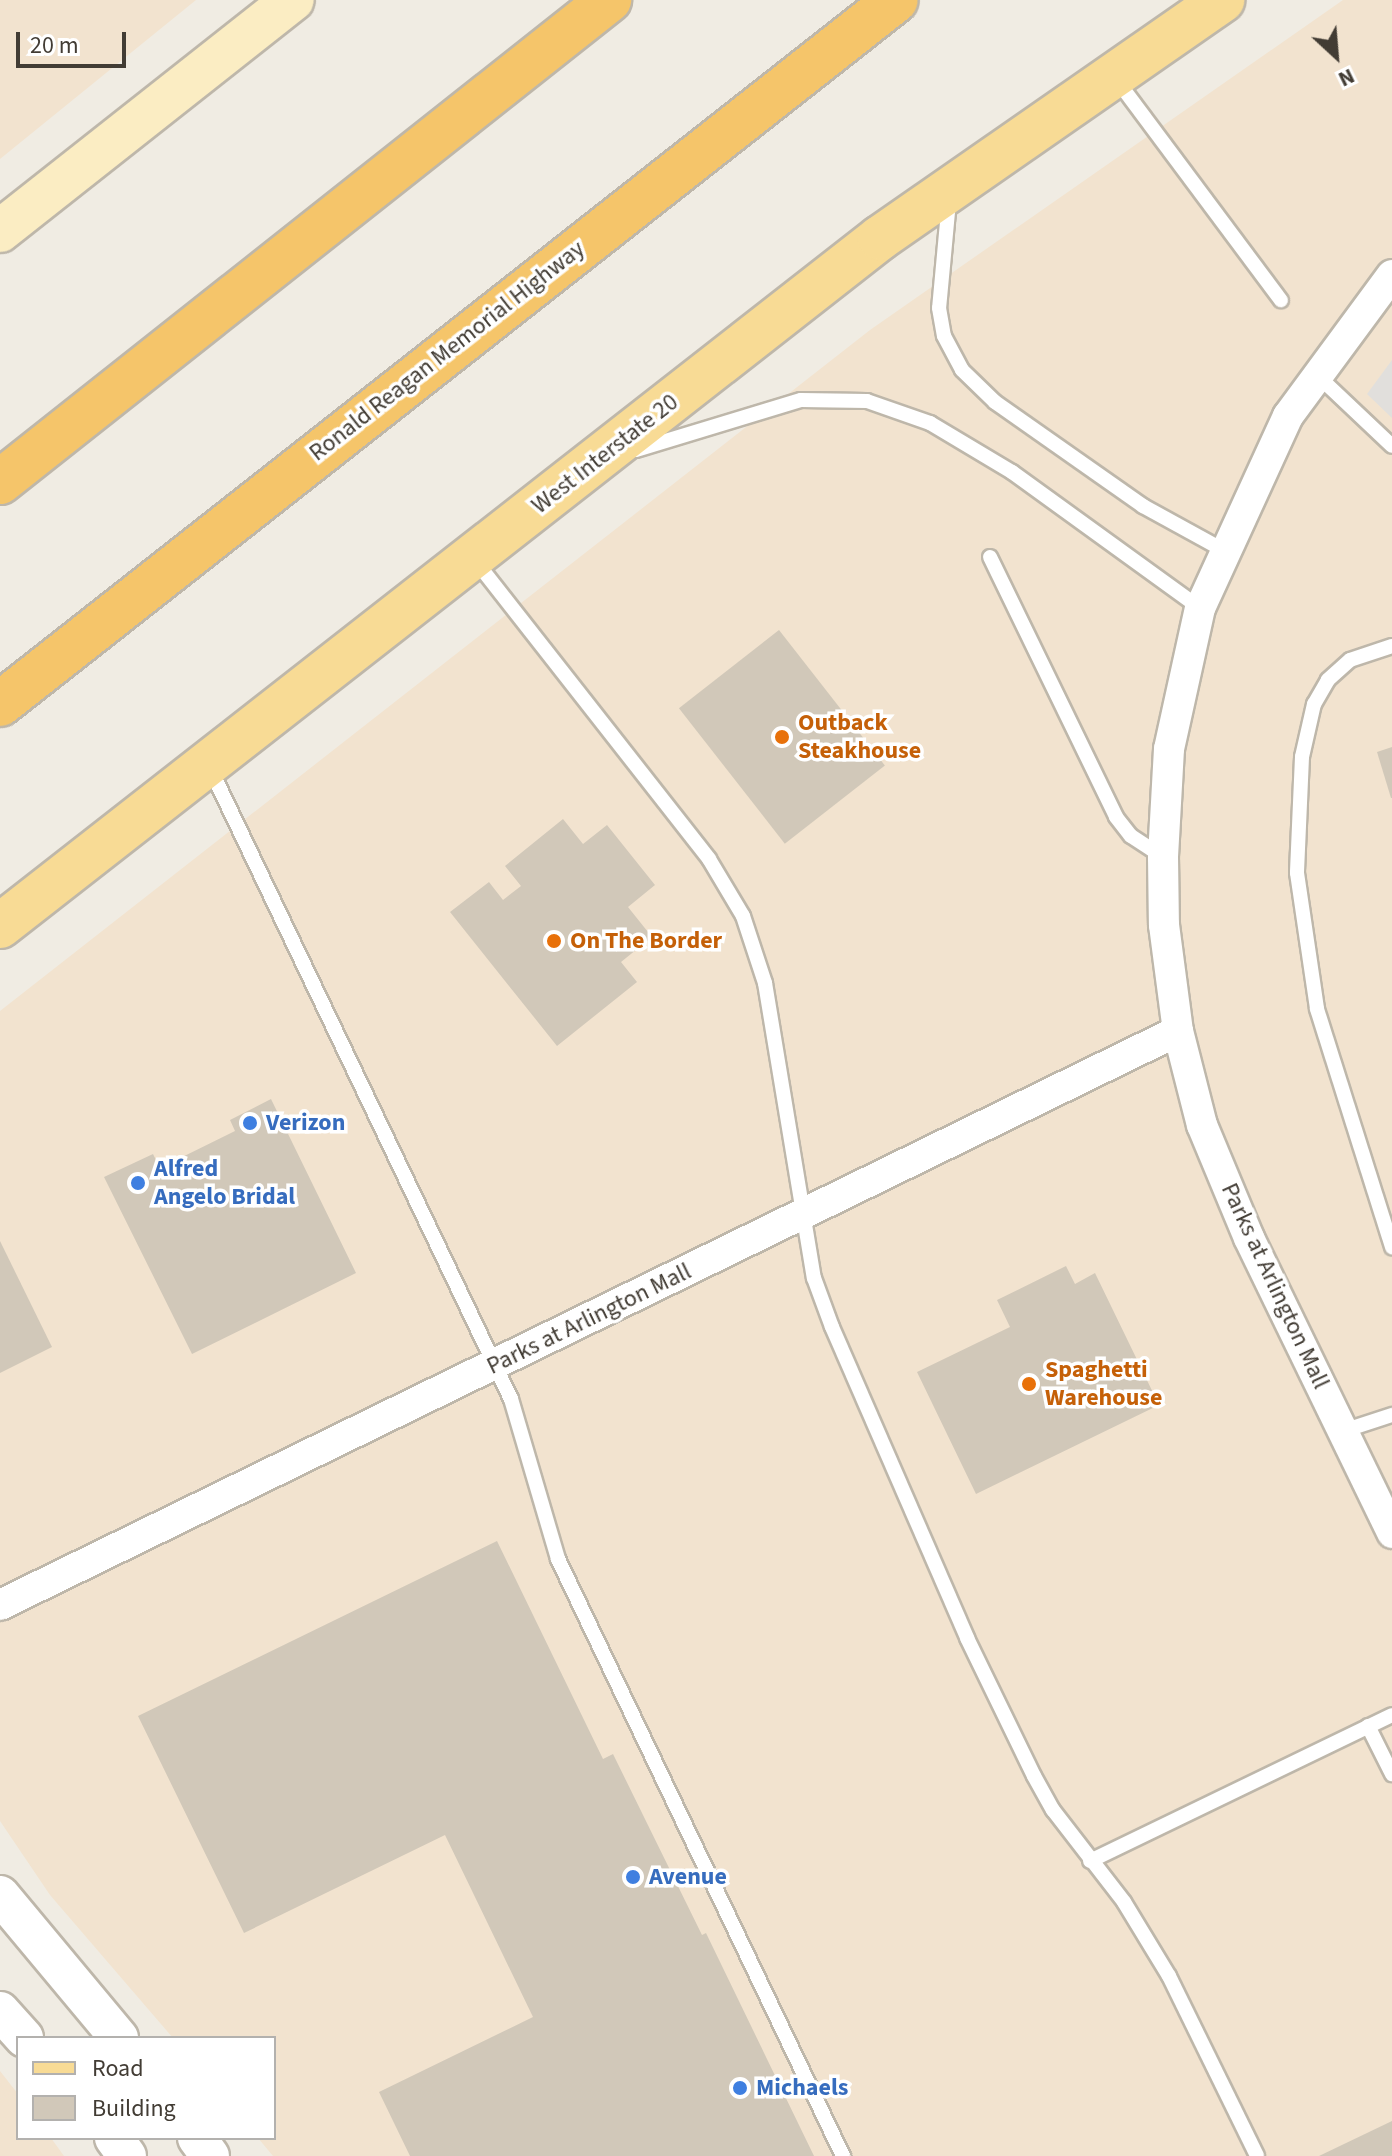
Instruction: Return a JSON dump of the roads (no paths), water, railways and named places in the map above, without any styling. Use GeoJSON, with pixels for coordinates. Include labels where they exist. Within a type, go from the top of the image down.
{"type":"FeatureCollection","features":[{"type":"Feature","properties":{"kind":"highway"},"geometry":{"type":"LineString","coordinates":[[0,482],[609,0]]}},
{"type":"Feature","properties":{"kind":"highway","name":"Ronald Reagan Memorial Highway"},"geometry":{"type":"LineString","coordinates":[[0,704],[896,0]]}},
{"type":"Feature","properties":{"kind":"main road"},"geometry":{"type":"LineString","coordinates":[[0,231],[293,0]]}},
{"type":"Feature","properties":{"kind":"main road","name":"West Interstate 20"},"geometry":{"type":"LineString","coordinates":[[0,926],[951,185],[1222,0]]}},
{"type":"Feature","properties":{"kind":"street","name":"Parks at Arlington Mall"},"geometry":{"type":"LineString","coordinates":[[1392,275],[1316,374],[1261,466],[1200,608],[1169,749],[1163,857],[1164,925],[1178,1031],[1202,1125],[1249,1238],[1392,1533]]}},
{"type":"Feature","properties":{"kind":"street","name":"Parks at Arlington Mall"},"geometry":{"type":"LineString","coordinates":[[0,1605],[804,1216],[1178,1031]]}},
{"type":"Feature","properties":{"kind":"street"},"geometry":{"type":"LineString","coordinates":[[0,1895],[117,2036]]}},
{"type":"Feature","properties":{"kind":"street"},"geometry":{"type":"LineString","coordinates":[[0,2011],[22,2036]]}},
{"type":"Feature","properties":{"kind":"lane"},"geometry":{"type":"LineString","coordinates":[[1113,75],[1281,300]]}},
{"type":"Feature","properties":{"kind":"lane"},"geometry":{"type":"LineString","coordinates":[[951,185],[939,308],[944,336],[962,370],[995,402],[1143,506],[1223,550]]}},
{"type":"Feature","properties":{"kind":"lane"},"geometry":{"type":"LineString","coordinates":[[1316,374],[1392,446]]}},
{"type":"Feature","properties":{"kind":"lane"},"geometry":{"type":"LineString","coordinates":[[590,466],[721,420],[801,400],[867,401],[930,423],[1012,472],[1200,608]]}},
{"type":"Feature","properties":{"kind":"lane"},"geometry":{"type":"LineString","coordinates":[[473,557],[709,859],[743,916],[765,983],[814,1278],[832,1327],[967,1638],[1034,1776],[1090,1861],[1124,1902],[1169,1976],[1257,2156]]}},
{"type":"Feature","properties":{"kind":"lane"},"geometry":{"type":"LineString","coordinates":[[990,557],[1116,817],[1131,836],[1163,857]]}},
{"type":"Feature","properties":{"kind":"lane"},"geometry":{"type":"LineString","coordinates":[[1392,646],[1350,660],[1328,680],[1314,704],[1302,757],[1297,873],[1317,1009],[1392,1247]]}},
{"type":"Feature","properties":{"kind":"lane"},"geometry":{"type":"LineString","coordinates":[[208,763],[511,1399],[550,1543],[843,2156]]}},
{"type":"Feature","properties":{"kind":"lane"},"geometry":{"type":"LineString","coordinates":[[1343,1431],[1392,1415]]}},
{"type":"Feature","properties":{"kind":"lane"},"geometry":{"type":"LineString","coordinates":[[1090,1861],[1392,1715]]}},
{"type":"Feature","properties":{"kind":"lane"},"geometry":{"type":"LineString","coordinates":[[1368,1726],[1392,1774]]}},
{"type":"Feature","properties":{"kind":"place","name":"Outback Steakhouse"},"geometry":{"type":"Point","coordinates":[782,737]}},
{"type":"Feature","properties":{"kind":"place","name":"On The Border"},"geometry":{"type":"Point","coordinates":[554,941]}},
{"type":"Feature","properties":{"kind":"place","name":"Verizon"},"geometry":{"type":"Point","coordinates":[250,1123]}},
{"type":"Feature","properties":{"kind":"place","name":"Alfred Angelo Bridal"},"geometry":{"type":"Point","coordinates":[138,1183]}},
{"type":"Feature","properties":{"kind":"place","name":"Spaghetti Warehouse"},"geometry":{"type":"Point","coordinates":[1029,1384]}},
{"type":"Feature","properties":{"kind":"place","name":"Avenue"},"geometry":{"type":"Point","coordinates":[633,1877]}},
{"type":"Feature","properties":{"kind":"place","name":"Michaels"},"geometry":{"type":"Point","coordinates":[740,2088]}}]}
